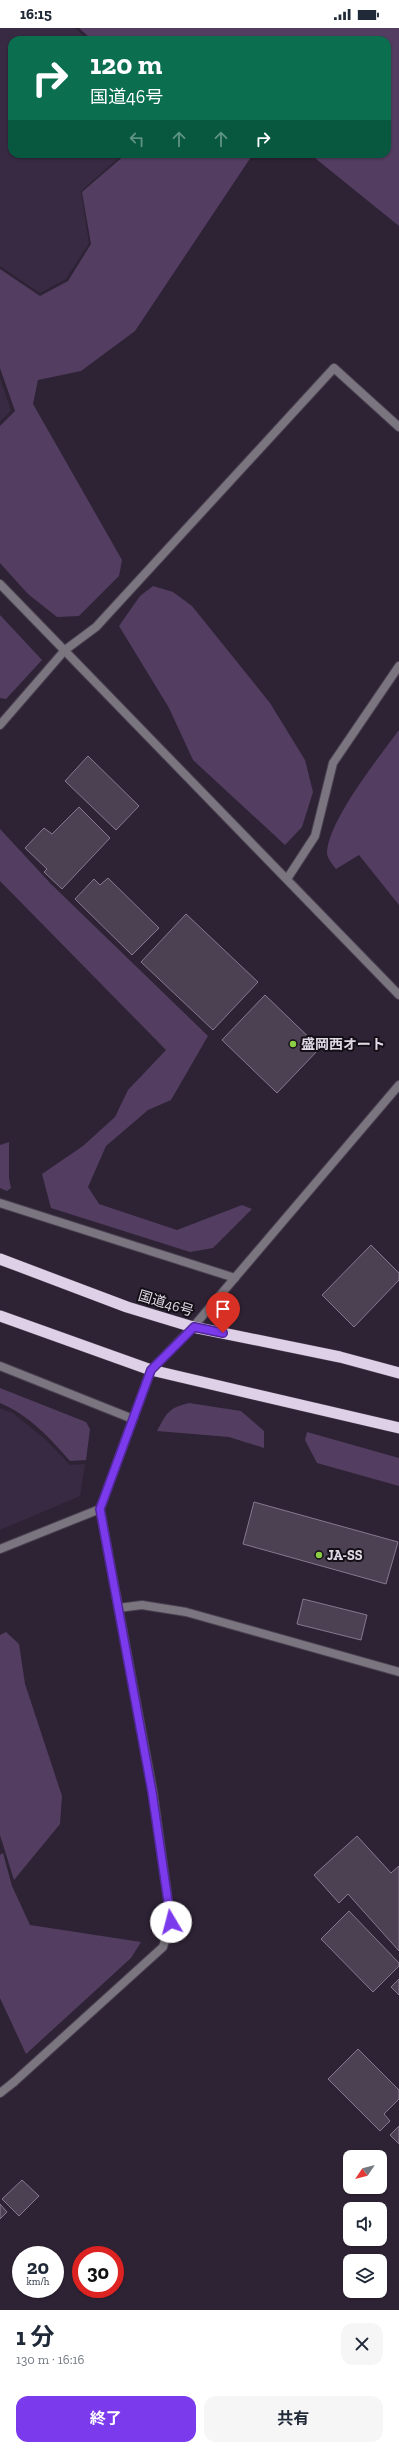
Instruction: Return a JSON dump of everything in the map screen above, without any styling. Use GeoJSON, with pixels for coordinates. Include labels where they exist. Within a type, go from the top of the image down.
{"type":"FeatureCollection","features":[{"type":"Feature","properties":{"kind":"highway","name":"国道46号"},"geometry":{"type":"LineString","coordinates":[[0,1259],[128,1307],[194,1327],[340,1357],[399,1372]]}},
{"type":"Feature","properties":{"kind":"highway"},"geometry":{"type":"LineString","coordinates":[[0,1316],[151,1370],[399,1428]]}},
{"type":"Feature","properties":{"kind":"street"},"geometry":{"type":"LineString","coordinates":[[0,726],[65,650],[96,627],[334,368],[399,427]]}},
{"type":"Feature","properties":{"kind":"street"},"geometry":{"type":"LineString","coordinates":[[0,584],[399,995]]}},
{"type":"Feature","properties":{"kind":"street"},"geometry":{"type":"LineString","coordinates":[[288,879],[315,836],[333,763],[399,666]]}},
{"type":"Feature","properties":{"kind":"street"},"geometry":{"type":"LineString","coordinates":[[0,2093],[163,1947],[171,1922],[152,1792],[100,1509],[151,1370],[194,1327],[399,1085]]}},
{"type":"Feature","properties":{"kind":"street"},"geometry":{"type":"LineString","coordinates":[[0,1203],[235,1278]]}},
{"type":"Feature","properties":{"kind":"street"},"geometry":{"type":"LineString","coordinates":[[0,1366],[134,1419]]}},
{"type":"Feature","properties":{"kind":"street"},"geometry":{"type":"LineString","coordinates":[[0,1549],[100,1509]]}},
{"type":"Feature","properties":{"kind":"street"},"geometry":{"type":"LineString","coordinates":[[118,1608],[142,1605],[186,1612],[399,1672]]}},
{"type":"Feature","properties":{"kind":"shaded area"},"geometry":{"type":"Polygon","coordinates":[[[0,28],[75,28],[84,36],[8,36],[8,158],[118,158],[81,191],[89,243],[66,279],[40,293],[0,266],[0,28]]]}},
{"type":"Feature","properties":{"kind":"shaded area"},"geometry":{"type":"Polygon","coordinates":[[[79,28],[399,28],[399,226],[315,158],[391,158],[391,36],[88,36],[79,28]]]}},
{"type":"Feature","properties":{"kind":"shaded area"},"geometry":{"type":"Polygon","coordinates":[[[121,158],[250,158],[135,331],[81,371],[38,380],[33,404],[122,560],[119,576],[79,616],[57,617],[28,594],[0,563],[0,426],[15,411],[0,368],[0,269],[40,296],[68,281],[91,244],[82,192],[121,158]]]}},
{"type":"Feature","properties":{"kind":"shaded area"},"geometry":{"type":"Polygon","coordinates":[[[0,378],[11,411],[0,421],[0,378]]]}},
{"type":"Feature","properties":{"kind":"shaded area"},"geometry":{"type":"Polygon","coordinates":[[[153,586],[173,592],[192,606],[270,703],[305,760],[313,792],[302,827],[285,845],[193,760],[169,708],[119,626],[140,596],[153,586]]]}},
{"type":"Feature","properties":{"kind":"shaded area"},"geometry":{"type":"Polygon","coordinates":[[[0,615],[42,660],[6,699],[0,698],[0,615]]]}},
{"type":"Feature","properties":{"kind":"shaded area"},"geometry":{"type":"Polygon","coordinates":[[[399,730],[399,905],[359,855],[336,869],[327,853],[336,824],[345,807],[368,772],[399,730]]]}},
{"type":"Feature","properties":{"kind":"shaded area"},"geometry":{"type":"Polygon","coordinates":[[[0,829],[51,884],[208,1036],[171,1100],[148,1110],[106,1146],[88,1187],[99,1204],[177,1230],[242,1205],[252,1209],[213,1248],[190,1252],[51,1208],[42,1174],[83,1146],[115,1117],[128,1090],[166,1050],[0,881],[0,829]]]}},
{"type":"Feature","properties":{"kind":"shaded area"},"geometry":{"type":"Polygon","coordinates":[[[9,1142],[9,1178],[11,1188],[7,1191],[0,1188],[0,1145],[9,1142]]]}},
{"type":"Feature","properties":{"kind":"shaded area"},"geometry":{"type":"Polygon","coordinates":[[[0,1388],[86,1422],[90,1429],[86,1460],[70,1461],[47,1436],[30,1421],[11,1408],[0,1403],[0,1388]]]}},
{"type":"Feature","properties":{"kind":"shaded area"},"geometry":{"type":"Polygon","coordinates":[[[189,1403],[241,1411],[264,1431],[264,1448],[229,1437],[157,1431],[163,1420],[172,1409],[189,1403]]]}},
{"type":"Feature","properties":{"kind":"shaded area"},"geometry":{"type":"Polygon","coordinates":[[[0,1408],[13,1413],[46,1440],[70,1465],[85,1464],[80,1496],[0,1530],[0,1408]]]}},
{"type":"Feature","properties":{"kind":"shaded area"},"geometry":{"type":"Polygon","coordinates":[[[307,1432],[399,1458],[399,1486],[317,1463],[305,1440],[307,1432]]]}},
{"type":"Feature","properties":{"kind":"shaded area"},"geometry":{"type":"Polygon","coordinates":[[[6,1632],[19,1644],[25,1684],[62,1796],[60,1824],[14,1880],[0,1835],[0,1635],[6,1632]]]}},
{"type":"Feature","properties":{"kind":"shaded area"},"geometry":{"type":"Polygon","coordinates":[[[3,1853],[12,1886],[30,1925],[141,1942],[131,1958],[26,2054],[0,1998],[0,1855],[3,1853]]]}},
{"type":"Feature","properties":{"kind":"building"},"geometry":{"type":"Polygon","coordinates":[[[88,756],[139,806],[116,830],[65,781],[88,756]]]}},
{"type":"Feature","properties":{"kind":"building"},"geometry":{"type":"Polygon","coordinates":[[[79,807],[110,838],[62,889],[44,872],[47,869],[25,848],[44,828],[52,834],[79,807]]]}},
{"type":"Feature","properties":{"kind":"building"},"geometry":{"type":"Polygon","coordinates":[[[108,878],[159,928],[132,955],[75,899],[94,879],[100,885],[108,878]]]}},
{"type":"Feature","properties":{"kind":"building"},"geometry":{"type":"Polygon","coordinates":[[[186,914],[258,982],[213,1030],[141,962],[186,914]]]}},
{"type":"Feature","properties":{"kind":"building"},"geometry":{"type":"Polygon","coordinates":[[[265,995],[320,1048],[277,1093],[222,1040],[265,995]]]}},
{"type":"Feature","properties":{"kind":"building"},"geometry":{"type":"Polygon","coordinates":[[[371,1245],[399,1273],[399,1280],[354,1327],[322,1295],[371,1245]]]}},
{"type":"Feature","properties":{"kind":"building"},"geometry":{"type":"Polygon","coordinates":[[[254,1502],[398,1542],[386,1584],[243,1544],[254,1502]]]}},
{"type":"Feature","properties":{"kind":"building"},"geometry":{"type":"Polygon","coordinates":[[[303,1599],[367,1615],[361,1640],[297,1624],[303,1599]]]}},
{"type":"Feature","properties":{"kind":"building"},"geometry":{"type":"Polygon","coordinates":[[[357,1836],[391,1873],[399,1866],[399,1951],[348,1894],[339,1903],[314,1875],[357,1836]]]}},
{"type":"Feature","properties":{"kind":"building"},"geometry":{"type":"Polygon","coordinates":[[[349,1911],[399,1963],[399,1966],[373,1992],[321,1939],[349,1911]]]}},
{"type":"Feature","properties":{"kind":"building"},"geometry":{"type":"Polygon","coordinates":[[[399,1979],[399,1995],[391,1987],[399,1979]]]}},
{"type":"Feature","properties":{"kind":"building"},"geometry":{"type":"Polygon","coordinates":[[[358,2049],[399,2090],[399,2099],[384,2114],[390,2121],[380,2131],[328,2079],[358,2049]]]}},
{"type":"Feature","properties":{"kind":"building"},"geometry":{"type":"Polygon","coordinates":[[[399,2126],[399,2144],[390,2135],[399,2126]]]}},
{"type":"Feature","properties":{"kind":"building"},"geometry":{"type":"Polygon","coordinates":[[[22,2180],[39,2196],[19,2216],[2,2199],[22,2180]]]}},
{"type":"Feature","properties":{"kind":"building"},"geometry":{"type":"Polygon","coordinates":[[[0,2204],[7,2212],[0,2219],[0,2204]]]}},
{"type":"Feature","properties":{"kind":"place","name":"盛岡西オート"},"geometry":{"type":"Point","coordinates":[293,1044]}},
{"type":"Feature","properties":{"kind":"place","name":"JA-SS"},"geometry":{"type":"Point","coordinates":[319,1555]}},
{"type":"Feature","properties":{"kind":"route"},"geometry":{"type":"LineString","coordinates":[[171,1922],[152,1792],[100,1509],[151,1370],[194,1327],[223,1333]]}}]}
